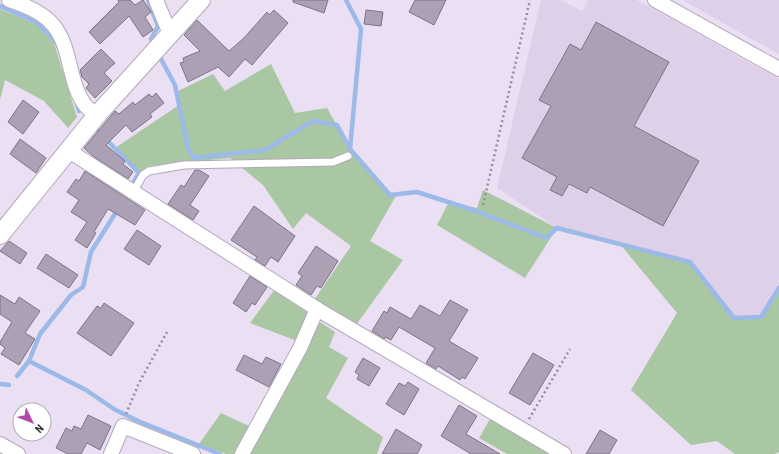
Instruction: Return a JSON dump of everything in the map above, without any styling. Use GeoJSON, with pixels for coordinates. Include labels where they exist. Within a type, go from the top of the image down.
{"type":"FeatureCollection","features":[{"type":"Feature","properties":{"kind":"street"},"geometry":{"type":"LineString","coordinates":[[156,0],[170,34]]}},
{"type":"Feature","properties":{"kind":"street"},"geometry":{"type":"LineString","coordinates":[[0,235],[97,115],[201,0]]}},
{"type":"Feature","properties":{"kind":"street"},"geometry":{"type":"LineString","coordinates":[[655,0],[779,68]]}},
{"type":"Feature","properties":{"kind":"street"},"geometry":{"type":"LineString","coordinates":[[14,1],[39,13],[54,25],[65,44],[76,85],[85,105],[97,115]]}},
{"type":"Feature","properties":{"kind":"street"},"geometry":{"type":"LineString","coordinates":[[69,151],[317,309],[564,454]]}},
{"type":"Feature","properties":{"kind":"street"},"geometry":{"type":"LineString","coordinates":[[242,454],[300,348],[317,309]]}},
{"type":"Feature","properties":{"kind":"street"},"geometry":{"type":"LineString","coordinates":[[111,454],[123,426],[193,454]]}},
{"type":"Feature","properties":{"kind":"street"},"geometry":{"type":"LineString","coordinates":[[0,444],[18,454]]}},
{"type":"Feature","properties":{"kind":"lane"},"geometry":{"type":"LineString","coordinates":[[133,192],[143,176],[149,170],[184,165],[333,162],[348,156]]}},
{"type":"Feature","properties":{"kind":"path"},"geometry":{"type":"LineString","coordinates":[[483,205],[530,0]]}},
{"type":"Feature","properties":{"kind":"path"},"geometry":{"type":"LineString","coordinates":[[127,412],[140,383],[167,332]]}},
{"type":"Feature","properties":{"kind":"path"},"geometry":{"type":"LineString","coordinates":[[523,430],[570,349]]}},
{"type":"Feature","properties":{"kind":"shaded area"},"geometry":{"type":"Polygon","coordinates":[[[541,0],[561,0],[582,11],[588,0],[637,0],[779,79],[779,288],[761,317],[734,318],[690,262],[557,228],[497,188],[541,0]]]}},
{"type":"Feature","properties":{"kind":"shaded area"},"geometry":{"type":"Polygon","coordinates":[[[682,0],[779,0],[779,54],[682,0]]]}},
{"type":"Feature","properties":{"kind":"green space"},"geometry":{"type":"Polygon","coordinates":[[[0,9],[36,24],[54,43],[77,117],[68,128],[44,101],[5,80],[0,100],[0,9]]]}},
{"type":"Feature","properties":{"kind":"green space"},"geometry":{"type":"Polygon","coordinates":[[[271,64],[295,113],[327,108],[350,149],[390,195],[397,194],[370,241],[403,260],[356,325],[316,303],[297,341],[250,323],[275,289],[308,309],[351,246],[306,213],[293,229],[263,185],[230,158],[148,166],[139,173],[115,148],[179,105],[176,92],[213,74],[225,91],[271,64]]]}},
{"type":"Feature","properties":{"kind":"green space"},"geometry":{"type":"Polygon","coordinates":[[[483,190],[557,228],[525,278],[437,225],[449,202],[477,208],[483,190]]]}},
{"type":"Feature","properties":{"kind":"green space"},"geometry":{"type":"Polygon","coordinates":[[[619,243],[690,262],[734,318],[761,317],[779,288],[779,452],[775,454],[735,454],[717,441],[691,445],[631,390],[677,313],[619,243]]]}},
{"type":"Feature","properties":{"kind":"green space"},"geometry":{"type":"Polygon","coordinates":[[[320,322],[335,332],[329,347],[348,358],[326,398],[383,437],[377,454],[250,454],[320,322]]]}},
{"type":"Feature","properties":{"kind":"green space"},"geometry":{"type":"Polygon","coordinates":[[[221,413],[249,426],[234,454],[226,454],[199,444],[221,413]]]}},
{"type":"Feature","properties":{"kind":"green space"},"geometry":{"type":"Polygon","coordinates":[[[490,419],[551,454],[507,454],[479,438],[490,419]]]}},
{"type":"Feature","properties":{"kind":"building"},"geometry":{"type":"Polygon","coordinates":[[[118,0],[130,0],[135,5],[143,0],[151,12],[145,17],[153,30],[143,37],[129,16],[100,44],[89,32],[119,2],[118,0]]]}},
{"type":"Feature","properties":{"kind":"building"},"geometry":{"type":"Polygon","coordinates":[[[293,0],[328,0],[324,13],[293,2],[293,0]]]}},
{"type":"Feature","properties":{"kind":"building"},"geometry":{"type":"Polygon","coordinates":[[[415,0],[446,0],[434,25],[409,12],[415,0]]]}},
{"type":"Feature","properties":{"kind":"building"},"geometry":{"type":"Polygon","coordinates":[[[274,10],[288,23],[252,65],[245,59],[229,77],[218,67],[188,82],[180,63],[184,62],[183,58],[200,51],[184,35],[197,20],[229,51],[244,38],[267,12],[269,15],[274,10]]]}},
{"type":"Feature","properties":{"kind":"building"},"geometry":{"type":"Polygon","coordinates":[[[366,10],[383,12],[381,26],[364,24],[366,10]]]}},
{"type":"Feature","properties":{"kind":"building"},"geometry":{"type":"Polygon","coordinates":[[[596,22],[669,62],[634,126],[699,161],[663,226],[590,187],[587,193],[569,184],[562,196],[550,190],[557,177],[522,158],[551,106],[539,100],[570,44],[581,50],[596,22]]]}},
{"type":"Feature","properties":{"kind":"building"},"geometry":{"type":"Polygon","coordinates":[[[101,49],[115,63],[104,73],[112,81],[95,98],[86,88],[89,84],[82,77],[80,70],[101,49]]]}},
{"type":"Feature","properties":{"kind":"building"},"geometry":{"type":"Polygon","coordinates":[[[156,93],[164,103],[150,114],[152,117],[132,132],[126,125],[106,145],[125,161],[123,164],[133,172],[128,179],[93,156],[84,148],[115,111],[119,114],[133,102],[135,105],[149,94],[152,97],[156,93]]]}},
{"type":"Feature","properties":{"kind":"building"},"geometry":{"type":"Polygon","coordinates":[[[23,100],[39,112],[23,134],[8,122],[23,100]]]}},
{"type":"Feature","properties":{"kind":"building"},"geometry":{"type":"Polygon","coordinates":[[[20,139],[46,158],[36,173],[10,154],[20,139]]]}},
{"type":"Feature","properties":{"kind":"building"},"geometry":{"type":"Polygon","coordinates":[[[195,170],[199,170],[209,176],[190,205],[199,211],[193,220],[168,204],[181,185],[184,187],[195,170]]]}},
{"type":"Feature","properties":{"kind":"building"},"geometry":{"type":"Polygon","coordinates":[[[85,171],[145,210],[135,225],[108,209],[94,232],[96,233],[87,248],[75,240],[87,222],[71,212],[79,200],[67,192],[76,179],[79,181],[85,171]]]}},
{"type":"Feature","properties":{"kind":"building"},"geometry":{"type":"Polygon","coordinates":[[[254,206],[295,236],[278,262],[271,257],[265,266],[255,260],[257,257],[231,240],[254,206]]]}},
{"type":"Feature","properties":{"kind":"building"},"geometry":{"type":"Polygon","coordinates":[[[137,230],[161,246],[149,265],[124,249],[137,230]]]}},
{"type":"Feature","properties":{"kind":"building"},"geometry":{"type":"Polygon","coordinates":[[[9,241],[27,253],[20,264],[0,251],[9,241]]]}},
{"type":"Feature","properties":{"kind":"building"},"geometry":{"type":"Polygon","coordinates":[[[316,246],[338,261],[321,288],[317,286],[311,295],[296,285],[302,276],[298,273],[316,246]]]}},
{"type":"Feature","properties":{"kind":"building"},"geometry":{"type":"Polygon","coordinates":[[[46,254],[78,275],[69,288],[37,268],[46,254]]]}},
{"type":"Feature","properties":{"kind":"building"},"geometry":{"type":"Polygon","coordinates":[[[250,276],[267,287],[255,305],[252,303],[246,312],[233,303],[250,276]]]}},
{"type":"Feature","properties":{"kind":"building"},"geometry":{"type":"Polygon","coordinates":[[[0,295],[15,304],[19,297],[40,311],[25,333],[35,339],[19,365],[1,354],[5,348],[0,344],[0,342],[12,322],[0,314],[0,295]]]}},
{"type":"Feature","properties":{"kind":"building"},"geometry":{"type":"Polygon","coordinates":[[[450,300],[468,310],[449,341],[478,358],[465,379],[462,377],[460,380],[438,366],[436,369],[426,363],[435,348],[399,327],[391,340],[385,337],[384,339],[372,331],[384,311],[387,313],[390,307],[411,319],[420,305],[440,316],[450,300]]]}},
{"type":"Feature","properties":{"kind":"building"},"geometry":{"type":"Polygon","coordinates":[[[104,303],[134,323],[111,356],[77,333],[97,306],[101,308],[104,303]]]}},
{"type":"Feature","properties":{"kind":"building"},"geometry":{"type":"Polygon","coordinates":[[[533,353],[554,365],[530,405],[509,393],[533,353]]]}},
{"type":"Feature","properties":{"kind":"building"},"geometry":{"type":"Polygon","coordinates":[[[244,355],[262,364],[266,357],[281,364],[269,387],[236,370],[244,355]]]}},
{"type":"Feature","properties":{"kind":"building"},"geometry":{"type":"Polygon","coordinates":[[[363,358],[380,368],[369,386],[357,379],[359,375],[355,372],[363,358]]]}},
{"type":"Feature","properties":{"kind":"building"},"geometry":{"type":"Polygon","coordinates":[[[408,382],[419,389],[404,415],[386,404],[399,383],[405,386],[408,382]]]}},
{"type":"Feature","properties":{"kind":"building"},"geometry":{"type":"Polygon","coordinates":[[[459,405],[477,416],[466,434],[500,454],[471,454],[441,436],[459,405]]]}},
{"type":"Feature","properties":{"kind":"building"},"geometry":{"type":"Polygon","coordinates":[[[88,415],[111,426],[100,450],[87,443],[81,454],[68,454],[56,448],[66,428],[72,431],[74,426],[81,429],[88,415]]]}},
{"type":"Feature","properties":{"kind":"building"},"geometry":{"type":"Polygon","coordinates":[[[396,429],[422,445],[417,454],[382,454],[396,429]]]}},
{"type":"Feature","properties":{"kind":"building"},"geometry":{"type":"Polygon","coordinates":[[[600,430],[617,440],[609,454],[586,454],[600,430]]]}},
{"type":"Feature","properties":{"kind":"waterway"},"geometry":{"type":"LineString","coordinates":[[148,0],[158,26],[151,39]]}},
{"type":"Feature","properties":{"kind":"waterway"},"geometry":{"type":"LineString","coordinates":[[346,0],[361,29],[350,149],[390,195],[417,192],[473,210],[546,238],[557,228],[690,262],[734,318],[761,317],[779,288]]}},
{"type":"Feature","properties":{"kind":"waterway"},"geometry":{"type":"LineString","coordinates":[[0,6],[36,22],[57,43],[58,46]]}},
{"type":"Feature","properties":{"kind":"waterway"},"geometry":{"type":"LineString","coordinates":[[161,59],[175,85],[188,148],[194,158],[265,150],[313,121],[337,125],[350,149]]}},
{"type":"Feature","properties":{"kind":"waterway"},"geometry":{"type":"LineString","coordinates":[[76,101],[79,111]]}},
{"type":"Feature","properties":{"kind":"waterway"},"geometry":{"type":"LineString","coordinates":[[98,131],[139,173],[133,183]]}},
{"type":"Feature","properties":{"kind":"waterway"},"geometry":{"type":"LineString","coordinates":[[29,361],[40,334],[71,295],[83,287],[91,252],[118,209]]}},
{"type":"Feature","properties":{"kind":"waterway"},"geometry":{"type":"LineString","coordinates":[[17,376],[29,361],[86,390],[114,409],[138,421],[220,454]]}},
{"type":"Feature","properties":{"kind":"waterway"},"geometry":{"type":"LineString","coordinates":[[0,384],[9,385]]}}]}
